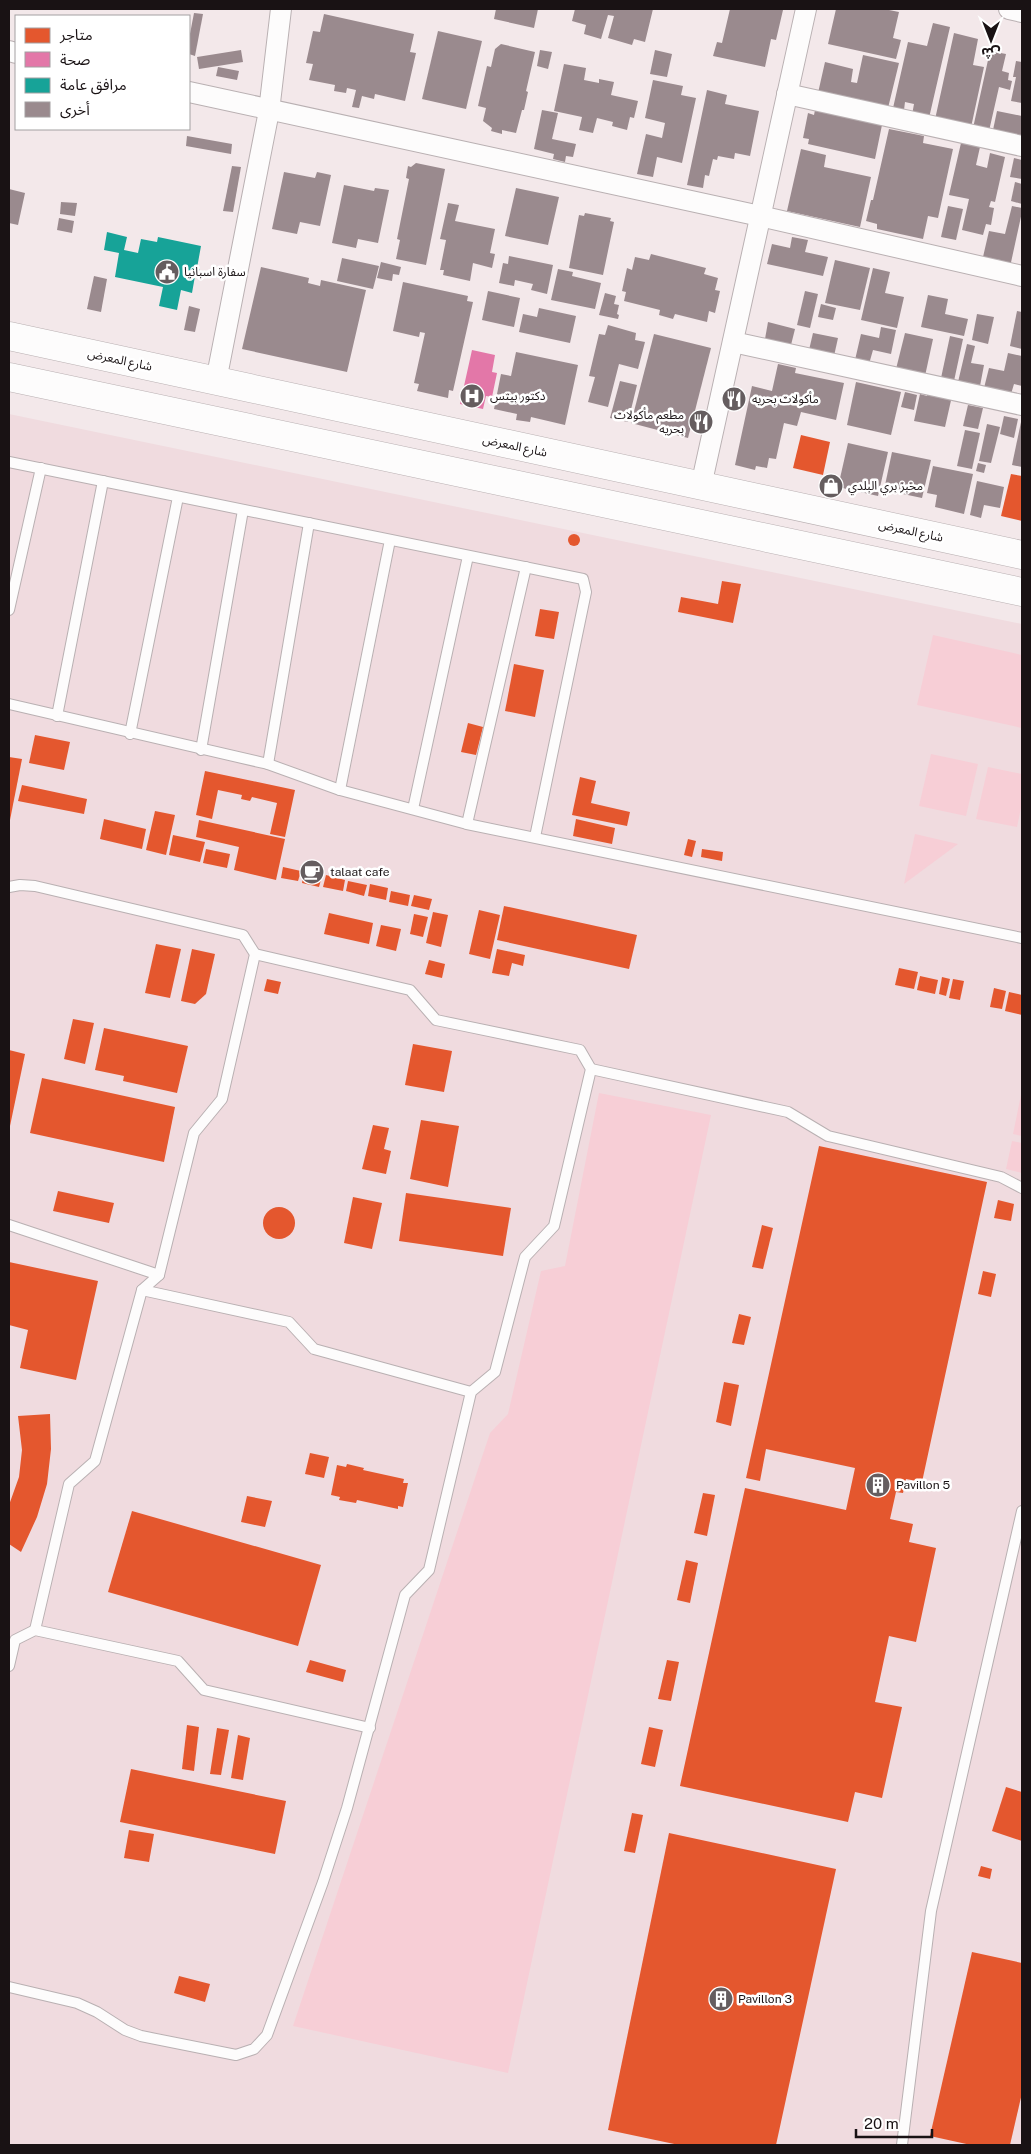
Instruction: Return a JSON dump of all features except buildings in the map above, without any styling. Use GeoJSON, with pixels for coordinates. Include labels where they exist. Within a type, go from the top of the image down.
{"type":"FeatureCollection","features":[{"type":"Feature","properties":{"kind":"main road","name":"شارع المعرض"},"geometry":{"type":"LineString","coordinates":[[9,336],[1022,555]]}},
{"type":"Feature","properties":{"kind":"main road"},"geometry":{"type":"LineString","coordinates":[[9,377],[1022,592]]}},
{"type":"Feature","properties":{"kind":"main road"},"geometry":{"type":"LineString","coordinates":[[608,504],[616,467]]}},
{"type":"Feature","properties":{"kind":"street"},"geometry":{"type":"LineString","coordinates":[[216,381],[269,111],[281,9]]}},
{"type":"Feature","properties":{"kind":"street"},"geometry":{"type":"LineString","coordinates":[[701,486],[806,9]]}},
{"type":"Feature","properties":{"kind":"street"},"geometry":{"type":"LineString","coordinates":[[1009,9],[1022,12]]}},
{"type":"Feature","properties":{"kind":"street"},"geometry":{"type":"LineString","coordinates":[[190,92],[269,111],[760,216],[1022,276]]}},
{"type":"Feature","properties":{"kind":"street"},"geometry":{"type":"LineString","coordinates":[[787,94],[1022,146]]}},
{"type":"Feature","properties":{"kind":"street"},"geometry":{"type":"LineString","coordinates":[[733,342],[1022,405]]}},
{"type":"Feature","properties":{"kind":"lane"},"geometry":{"type":"LineString","coordinates":[[9,462],[583,579],[586,592],[535,837]]}},
{"type":"Feature","properties":{"kind":"lane"},"geometry":{"type":"LineString","coordinates":[[9,610],[41,468]]}},
{"type":"Feature","properties":{"kind":"lane"},"geometry":{"type":"LineString","coordinates":[[57,716],[103,481]]}},
{"type":"Feature","properties":{"kind":"lane"},"geometry":{"type":"LineString","coordinates":[[130,734],[178,496]]}},
{"type":"Feature","properties":{"kind":"lane"},"geometry":{"type":"LineString","coordinates":[[201,750],[243,510]]}},
{"type":"Feature","properties":{"kind":"lane"},"geometry":{"type":"LineString","coordinates":[[268,764],[309,523]]}},
{"type":"Feature","properties":{"kind":"lane"},"geometry":{"type":"LineString","coordinates":[[340,790],[390,540]]}},
{"type":"Feature","properties":{"kind":"lane"},"geometry":{"type":"LineString","coordinates":[[413,809],[468,556]]}},
{"type":"Feature","properties":{"kind":"lane"},"geometry":{"type":"LineString","coordinates":[[467,824],[526,567]]}},
{"type":"Feature","properties":{"kind":"lane"},"geometry":{"type":"LineString","coordinates":[[9,704],[130,734],[268,764],[340,790],[467,824],[1022,938]]}},
{"type":"Feature","properties":{"kind":"lane"},"geometry":{"type":"LineString","coordinates":[[9,887],[20,885],[35,886],[243,935],[255,954],[410,990],[436,1020],[580,1050],[591,1069],[554,1226],[525,1257],[495,1372],[471,1392],[429,1570],[405,1595],[370,1728],[323,1882],[267,2035],[254,2049],[236,2055],[141,2036],[125,2030],[97,2012],[77,2003],[9,1986]]}},
{"type":"Feature","properties":{"kind":"lane"},"geometry":{"type":"LineString","coordinates":[[35,1630],[69,1484],[95,1461],[142,1290],[159,1274],[194,1132],[222,1100],[255,954]]}},
{"type":"Feature","properties":{"kind":"lane"},"geometry":{"type":"LineString","coordinates":[[591,1069],[788,1112],[828,1136],[1001,1177],[1022,1188]]}},
{"type":"Feature","properties":{"kind":"lane"},"geometry":{"type":"LineString","coordinates":[[9,1225],[159,1274]]}},
{"type":"Feature","properties":{"kind":"lane"},"geometry":{"type":"LineString","coordinates":[[142,1290],[289,1322],[314,1349],[471,1392]]}},
{"type":"Feature","properties":{"kind":"lane"},"geometry":{"type":"LineString","coordinates":[[902,2145],[931,1910],[1022,1511]]}},
{"type":"Feature","properties":{"kind":"lane"},"geometry":{"type":"LineString","coordinates":[[9,1666],[15,1640],[35,1630],[178,1661],[204,1690],[370,1728]]}},
{"type":"Feature","properties":{"kind":"shaded area"},"geometry":{"type":"Polygon","coordinates":[[[9,414],[1022,624],[1022,2145],[9,2145],[9,414]]]}},
{"type":"Feature","properties":{"kind":"shaded area"},"geometry":{"type":"Polygon","coordinates":[[[933,635],[1022,655],[1022,728],[917,705],[933,635]]]}},
{"type":"Feature","properties":{"kind":"shaded area"},"geometry":{"type":"Polygon","coordinates":[[[931,754],[978,764],[966,816],[919,806],[931,754]]]}},
{"type":"Feature","properties":{"kind":"shaded area"},"geometry":{"type":"Polygon","coordinates":[[[988,767],[1022,774],[1022,803],[1017,827],[976,819],[988,767]]]}},
{"type":"Feature","properties":{"kind":"shaded area"},"geometry":{"type":"Polygon","coordinates":[[[915,834],[958,844],[904,884],[915,834]]]}},
{"type":"Feature","properties":{"kind":"shaded area"},"geometry":{"type":"Polygon","coordinates":[[[1022,1090],[1022,1136],[1013,1134],[1022,1090]]]}},
{"type":"Feature","properties":{"kind":"shaded area"},"geometry":{"type":"Polygon","coordinates":[[[599,1093],[711,1115],[508,2073],[293,2026],[490,1433],[508,1414],[541,1271],[565,1266],[599,1093]]]}},
{"type":"Feature","properties":{"kind":"shaded area"},"geometry":{"type":"Polygon","coordinates":[[[1012,1141],[1022,1143],[1022,1173],[1006,1169],[1012,1141]]]}},
{"type":"Feature","properties":{"kind":"place","name":"سفارة اسبانيا"},"geometry":{"type":"Point","coordinates":[167,272]}},
{"type":"Feature","properties":{"kind":"place","name":"دكتور بيتس"},"geometry":{"type":"Point","coordinates":[472,396]}},
{"type":"Feature","properties":{"kind":"place","name":"مأكولات بحريه"},"geometry":{"type":"Point","coordinates":[734,399]}},
{"type":"Feature","properties":{"kind":"place","name":"مطعم مأكولات بحريه"},"geometry":{"type":"Point","coordinates":[701,422]}},
{"type":"Feature","properties":{"kind":"place","name":"مخبز بري البلدي"},"geometry":{"type":"Point","coordinates":[831,486]}},
{"type":"Feature","properties":{"kind":"place","name":"talaat cafe"},"geometry":{"type":"Point","coordinates":[312,872]}},
{"type":"Feature","properties":{"kind":"place","name":"Pavillon 5"},"geometry":{"type":"Point","coordinates":[878,1485]}},
{"type":"Feature","properties":{"kind":"place","name":"Pavillon 3"},"geometry":{"type":"Point","coordinates":[721,1999]}}]}
